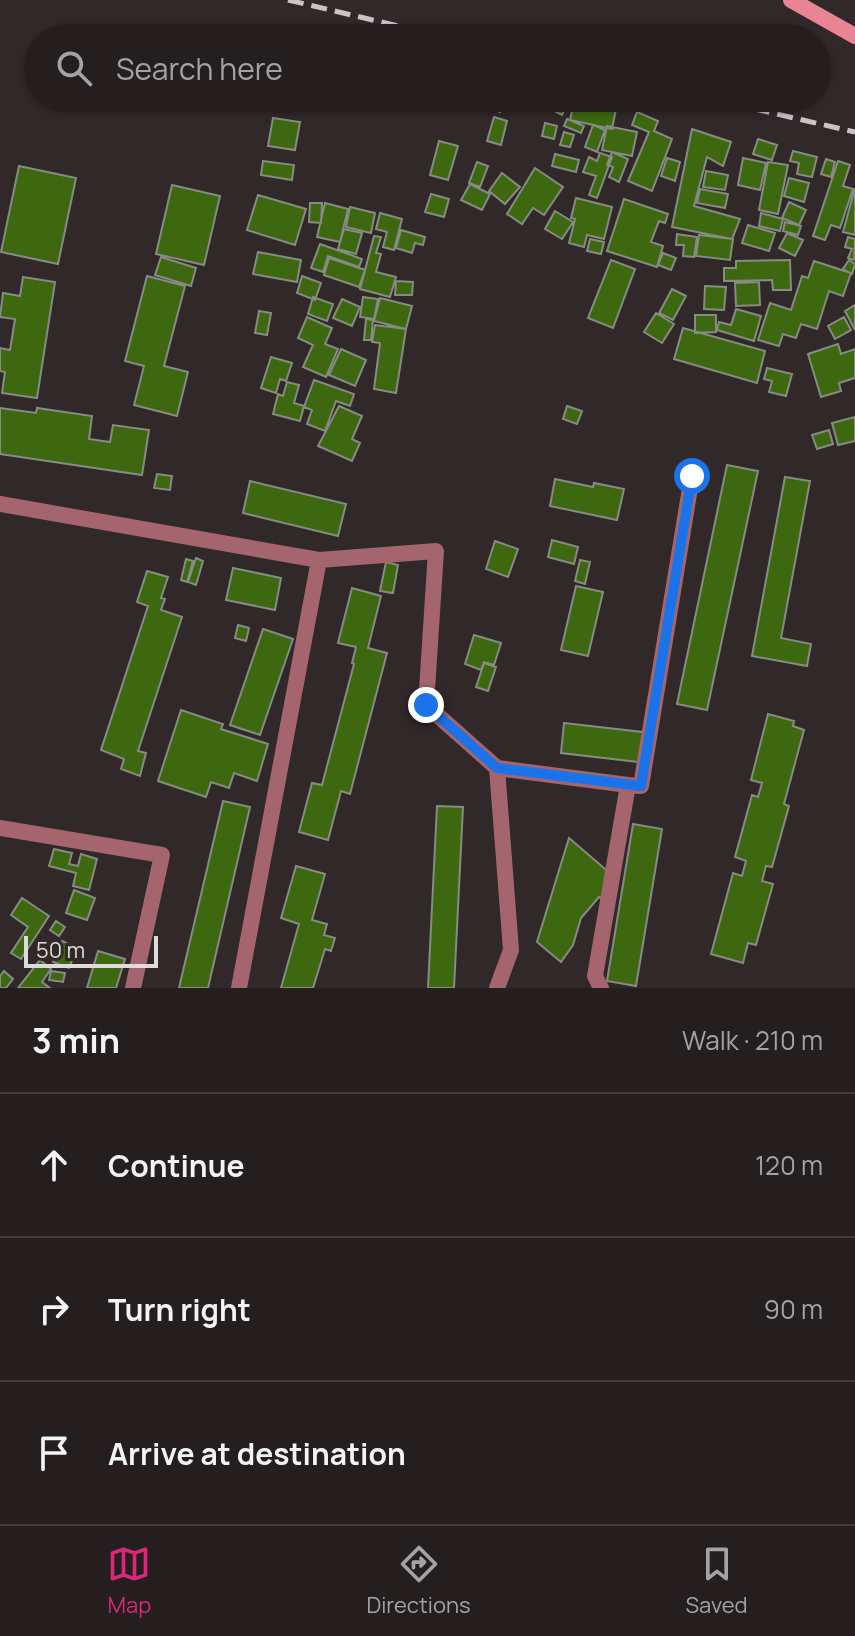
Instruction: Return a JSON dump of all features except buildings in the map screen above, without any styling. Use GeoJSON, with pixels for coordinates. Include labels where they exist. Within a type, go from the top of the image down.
{"type":"FeatureCollection","features":[{"type":"Feature","properties":{"kind":"main road"},"geometry":{"type":"LineString","coordinates":[[791,0],[855,36]]}},
{"type":"Feature","properties":{"kind":"street"},"geometry":{"type":"LineString","coordinates":[[0,504],[319,560],[436,551],[426,705],[497,768],[641,786],[692,476]]}},
{"type":"Feature","properties":{"kind":"street"},"geometry":{"type":"LineString","coordinates":[[239,988],[319,560]]}},
{"type":"Feature","properties":{"kind":"street"},"geometry":{"type":"LineString","coordinates":[[497,768],[511,950],[497,988]]}},
{"type":"Feature","properties":{"kind":"street"},"geometry":{"type":"LineString","coordinates":[[601,988],[595,976],[628,785]]}},
{"type":"Feature","properties":{"kind":"street"},"geometry":{"type":"LineString","coordinates":[[0,828],[162,855],[133,988]]}},
{"type":"Feature","properties":{"kind":"railway"},"geometry":{"type":"LineString","coordinates":[[288,0],[390,24]]}},
{"type":"Feature","properties":{"kind":"railway"},"geometry":{"type":"LineString","coordinates":[[768,112],[855,132]]}},
{"type":"Feature","properties":{"kind":"route"},"geometry":{"type":"LineString","coordinates":[[426,705],[497,768],[641,786],[692,476]]}}]}
